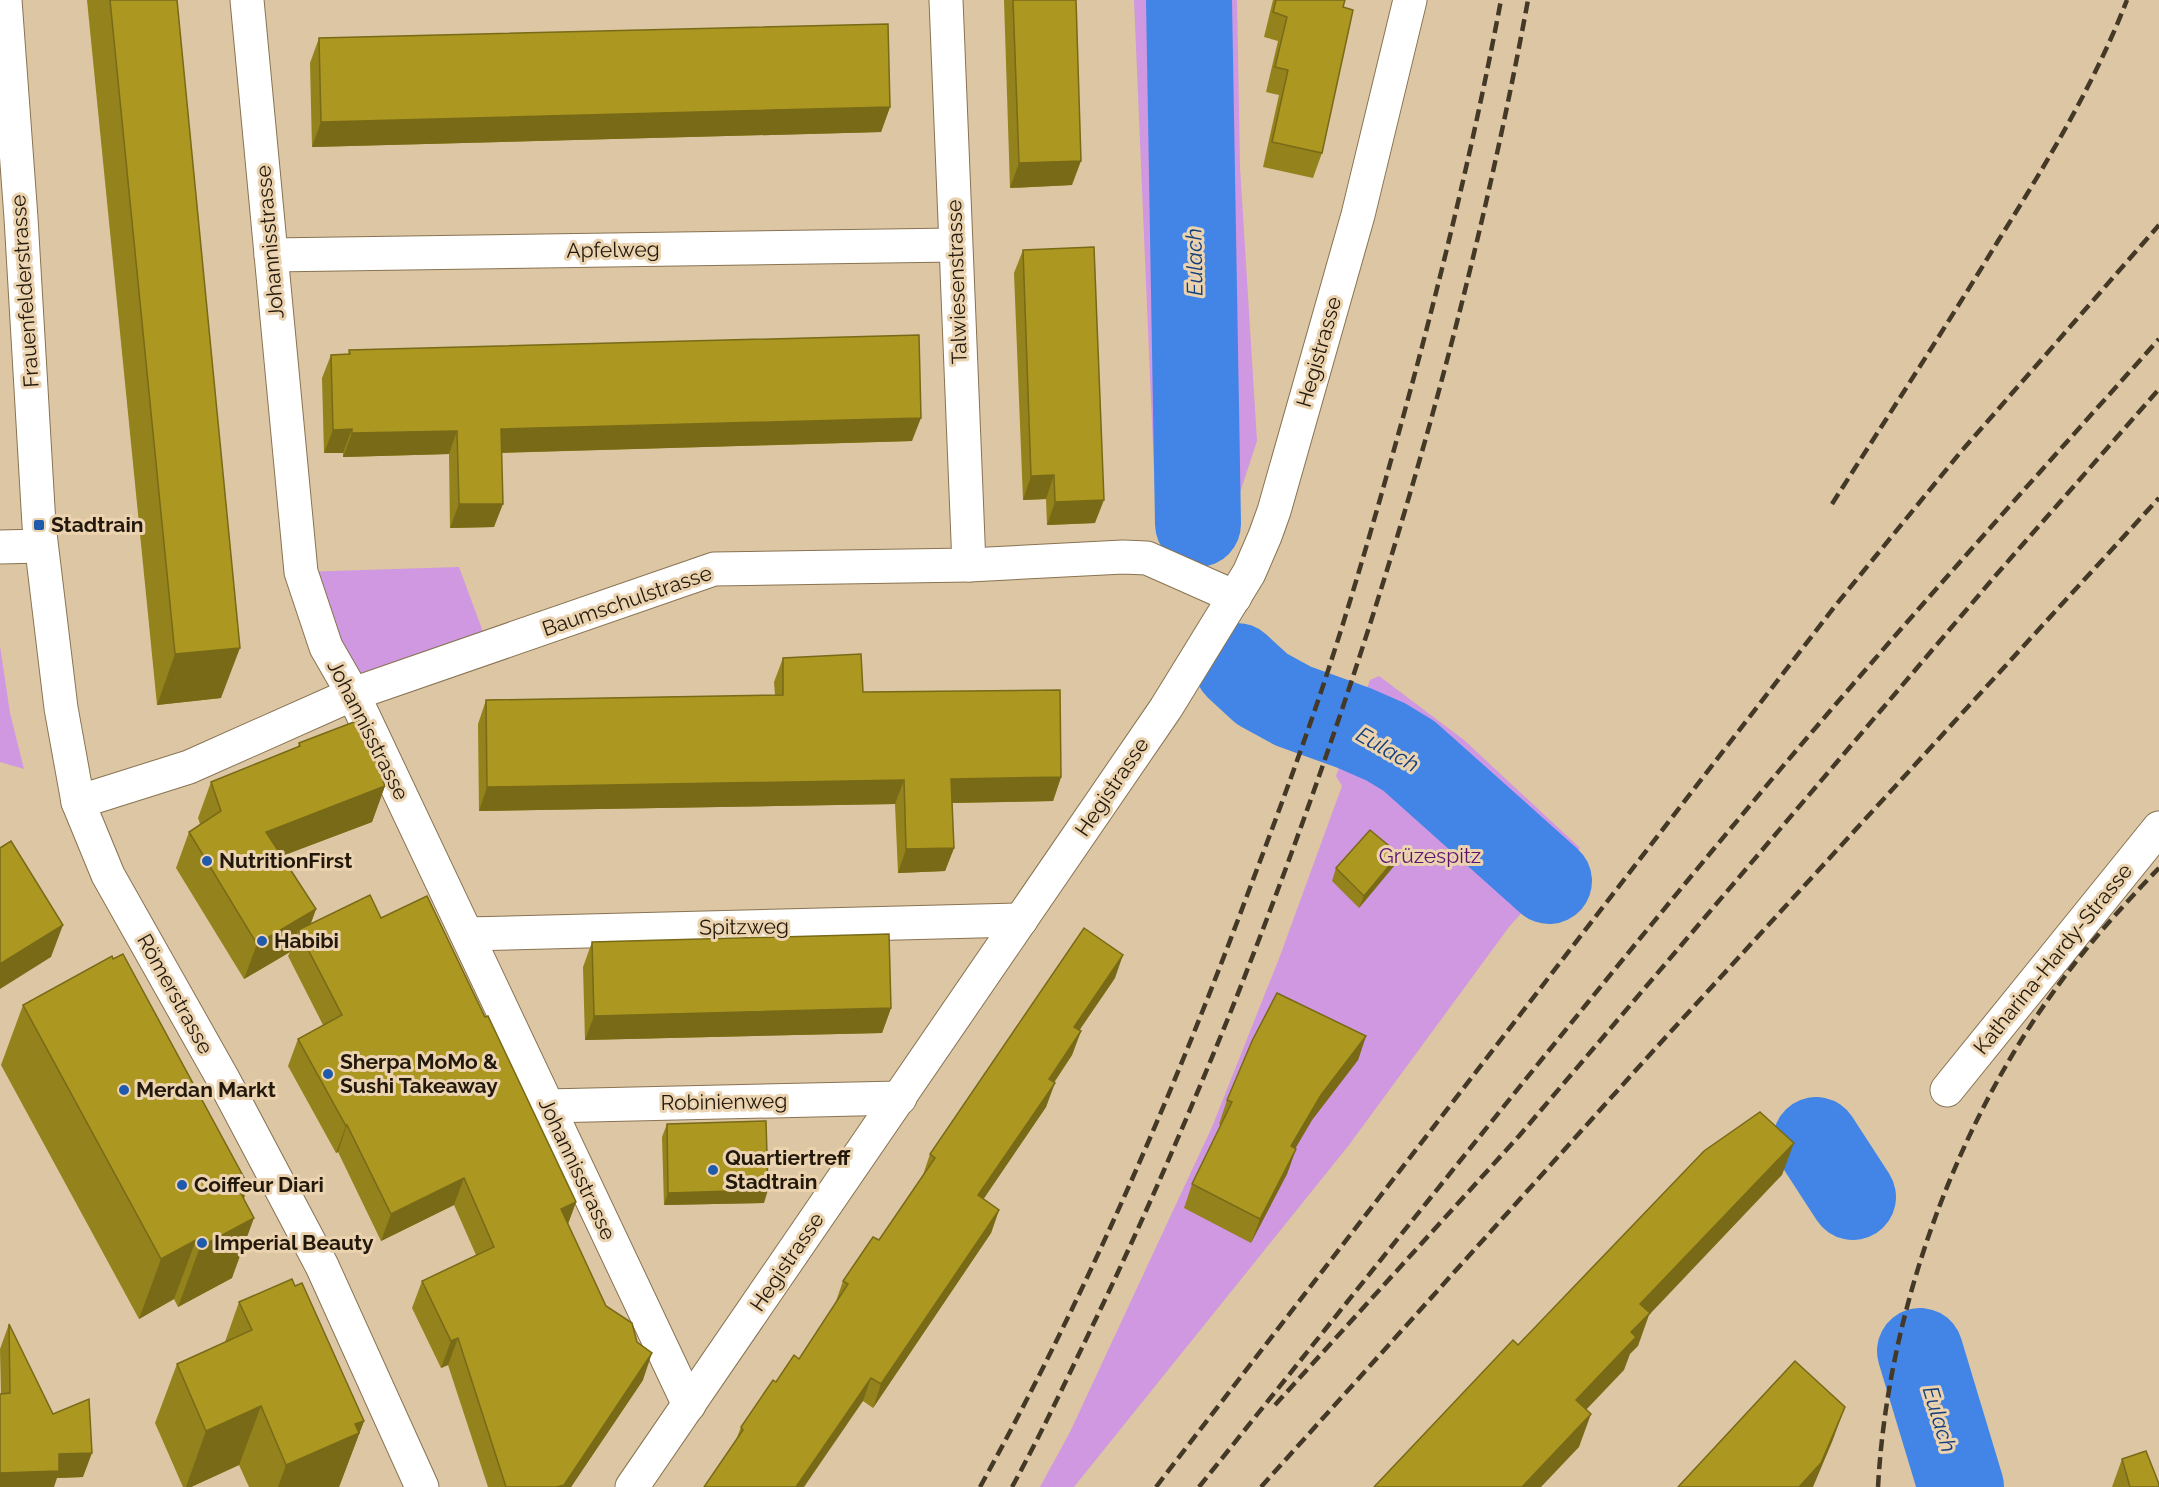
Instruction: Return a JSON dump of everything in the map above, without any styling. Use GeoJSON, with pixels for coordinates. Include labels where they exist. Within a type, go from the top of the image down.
{"type":"FeatureCollection","features":[{"type":"Feature","properties":{"kind":"street","name":"Frauenfelderstrasse"},"geometry":{"type":"LineString","coordinates":[[4,0],[21,218],[41,546]]}},
{"type":"Feature","properties":{"kind":"street","name":"Johannisstrasse"},"geometry":{"type":"LineString","coordinates":[[247,0],[301,572],[326,647],[353,694],[689,1405]]}},
{"type":"Feature","properties":{"kind":"street","name":"Talwiesenstrasse"},"geometry":{"type":"LineString","coordinates":[[946,0],[969,565]]}},
{"type":"Feature","properties":{"kind":"street","name":"Hegistrasse"},"geometry":{"type":"LineString","coordinates":[[632,1487],[1166,708],[1235,597],[1257,555],[1274,511],[1358,215],[1410,0]]}},
{"type":"Feature","properties":{"kind":"street","name":"Apfelweg"},"geometry":{"type":"LineString","coordinates":[[271,255],[955,245]]}},
{"type":"Feature","properties":{"kind":"street"},"geometry":{"type":"LineString","coordinates":[[0,547],[41,546]]}},
{"type":"Feature","properties":{"kind":"street","name":"Römerstrasse"},"geometry":{"type":"LineString","coordinates":[[41,546],[61,708],[78,802],[108,875],[222,1077],[322,1266],[422,1487]]}},
{"type":"Feature","properties":{"kind":"street","name":"Baumschulstrasse"},"geometry":{"type":"LineString","coordinates":[[78,802],[189,767],[353,694],[714,569],[969,565],[1123,557],[1147,558],[1235,597]]}},
{"type":"Feature","properties":{"kind":"street","name":"Katharina-Hardy-Strasse"},"geometry":{"type":"LineString","coordinates":[[1947,1090],[2159,828]]}},
{"type":"Feature","properties":{"kind":"street","name":"Spitzweg"},"geometry":{"type":"LineString","coordinates":[[467,934],[1021,920]]}},
{"type":"Feature","properties":{"kind":"street","name":"Robinienweg"},"geometry":{"type":"LineString","coordinates":[[547,1106],[900,1098]]}},
{"type":"Feature","properties":{"kind":"green space"},"geometry":{"type":"Polygon","coordinates":[[[1134,0],[1237,0],[1240,167],[1257,441],[1228,529],[1167,530],[1156,518],[1134,0]]]}},
{"type":"Feature","properties":{"kind":"green space"},"geometry":{"type":"Polygon","coordinates":[[[459,567],[489,648],[353,694],[301,572],[459,567]]]}},
{"type":"Feature","properties":{"kind":"green space"},"geometry":{"type":"Polygon","coordinates":[[[0,646],[10,713],[24,769],[0,762],[0,646]]]}},
{"type":"Feature","properties":{"kind":"green space","name":"Grüzespitz"},"geometry":{"type":"Polygon","coordinates":[[[1379,676],[1464,740],[1580,848],[1509,927],[1349,1145],[1074,1487],[1040,1487],[1070,1432],[1212,1127],[1280,956],[1342,786],[1336,776],[1370,680],[1379,676]]]}},
{"type":"Feature","properties":{"kind":"building"},"geometry":{"type":"Polygon","coordinates":[[[110,0],[177,0],[240,648],[175,654],[110,0]]]}},
{"type":"Feature","properties":{"kind":"building"},"geometry":{"type":"Polygon","coordinates":[[[1013,0],[1076,0],[1081,161],[1019,163],[1013,0]]]}},
{"type":"Feature","properties":{"kind":"building"},"geometry":{"type":"Polygon","coordinates":[[[1276,0],[1345,0],[1343,7],[1353,10],[1322,153],[1272,142],[1288,70],[1275,67],[1287,17],[1273,12],[1276,0]]]}},
{"type":"Feature","properties":{"kind":"building"},"geometry":{"type":"Polygon","coordinates":[[[888,24],[890,107],[321,122],[319,38],[888,24]]]}},
{"type":"Feature","properties":{"kind":"building"},"geometry":{"type":"Polygon","coordinates":[[[1094,247],[1104,500],[1055,502],[1054,475],[1031,476],[1023,250],[1094,247]]]}},
{"type":"Feature","properties":{"kind":"building"},"geometry":{"type":"Polygon","coordinates":[[[919,335],[921,418],[501,429],[503,504],[459,504],[457,431],[352,433],[352,429],[333,430],[331,355],[350,354],[349,350],[919,335]]]}},
{"type":"Feature","properties":{"kind":"building"},"geometry":{"type":"Polygon","coordinates":[[[861,654],[863,692],[1060,690],[1061,777],[951,779],[954,848],[906,849],[904,780],[487,787],[486,700],[783,695],[783,658],[861,654]]]}},
{"type":"Feature","properties":{"kind":"building"},"geometry":{"type":"Polygon","coordinates":[[[359,720],[385,786],[266,832],[316,909],[257,944],[189,832],[221,811],[211,782],[300,746],[299,743],[359,720]]]}},
{"type":"Feature","properties":{"kind":"building"},"geometry":{"type":"Polygon","coordinates":[[[1370,830],[1399,854],[1364,896],[1336,868],[1370,830]]]}},
{"type":"Feature","properties":{"kind":"building"},"geometry":{"type":"Polygon","coordinates":[[[11,841],[63,925],[0,964],[0,848],[11,841]]]}},
{"type":"Feature","properties":{"kind":"building"},"geometry":{"type":"Polygon","coordinates":[[[370,895],[381,918],[427,896],[485,1017],[488,1016],[576,1202],[561,1209],[606,1306],[632,1323],[637,1342],[652,1353],[564,1485],[506,1487],[458,1338],[451,1341],[422,1281],[494,1247],[464,1178],[391,1214],[347,1125],[298,1039],[342,1015],[298,930],[370,895]]]}},
{"type":"Feature","properties":{"kind":"building"},"geometry":{"type":"Polygon","coordinates":[[[1084,928],[1123,955],[1074,1027],[1081,1031],[1049,1079],[1055,1083],[978,1195],[999,1210],[881,1384],[871,1378],[796,1487],[704,1487],[743,1430],[741,1427],[773,1380],[776,1382],[794,1355],[799,1359],[848,1284],[843,1281],[873,1237],[879,1240],[935,1158],[930,1154],[1084,928]]]}},
{"type":"Feature","properties":{"kind":"building"},"geometry":{"type":"Polygon","coordinates":[[[889,934],[891,1008],[594,1016],[592,942],[889,934]]]}},
{"type":"Feature","properties":{"kind":"building"},"geometry":{"type":"Polygon","coordinates":[[[123,954],[248,1185],[239,1190],[254,1218],[200,1247],[196,1240],[161,1259],[23,1005],[112,956],[113,959],[123,954]]]}},
{"type":"Feature","properties":{"kind":"building"},"geometry":{"type":"Polygon","coordinates":[[[1277,993],[1366,1036],[1321,1095],[1291,1146],[1296,1149],[1260,1219],[1192,1184],[1232,1102],[1227,1100],[1252,1041],[1277,993]]]}},
{"type":"Feature","properties":{"kind":"building"},"geometry":{"type":"Polygon","coordinates":[[[1760,1112],[1794,1143],[1640,1304],[1650,1313],[1631,1332],[1636,1337],[1576,1400],[1591,1414],[1522,1487],[1374,1487],[1513,1340],[1518,1345],[1704,1151],[1760,1112]]]}},
{"type":"Feature","properties":{"kind":"building","name":"Quartiertreff Stadtrain"},"geometry":{"type":"Polygon","coordinates":[[[766,1121],[768,1190],[668,1193],[667,1124],[766,1121]]]}},
{"type":"Feature","properties":{"kind":"building"},"geometry":{"type":"Polygon","coordinates":[[[292,1279],[295,1286],[302,1283],[364,1421],[355,1424],[359,1433],[286,1465],[261,1406],[206,1431],[177,1364],[252,1330],[239,1302],[292,1279]]]}},
{"type":"Feature","properties":{"kind":"building"},"geometry":{"type":"Polygon","coordinates":[[[9,1324],[53,1414],[89,1399],[92,1453],[59,1454],[59,1471],[0,1473],[0,1394],[10,1393],[9,1324]]]}},
{"type":"Feature","properties":{"kind":"building"},"geometry":{"type":"Polygon","coordinates":[[[1795,1361],[1845,1407],[1821,1463],[1799,1487],[1678,1487],[1795,1361]]]}},
{"type":"Feature","properties":{"kind":"building"},"geometry":{"type":"Polygon","coordinates":[[[2146,1451],[2159,1487],[2130,1487],[2122,1459],[2146,1451]]]}},
{"type":"Feature","properties":{"kind":"waterway","name":"Eulach"},"geometry":{"type":"LineString","coordinates":[[1189,0],[1198,524]]}},
{"type":"Feature","properties":{"kind":"waterway","name":"Eulach"},"geometry":{"type":"LineString","coordinates":[[1237,666],[1262,689],[1293,706],[1354,728],[1386,742],[1409,756],[1549,881]]}},
{"type":"Feature","properties":{"kind":"waterway","name":"Eulach"},"geometry":{"type":"LineString","coordinates":[[1816,1140],[1853,1197]]}},
{"type":"Feature","properties":{"kind":"waterway","name":"Eulach"},"geometry":{"type":"LineString","coordinates":[[1920,1351],[1961,1487]]}},
{"type":"Feature","properties":{"kind":"railway"},"geometry":{"type":"LineString","coordinates":[[980,1487],[1055,1343],[1125,1195],[1219,969],[1303,743],[1354,587],[1419,359],[1469,155],[1501,0]]}},
{"type":"Feature","properties":{"kind":"railway"},"geometry":{"type":"LineString","coordinates":[[1012,1487],[1109,1292],[1180,1132],[1231,1011],[1323,764],[1365,639],[1440,386],[1473,258],[1528,0]]}},
{"type":"Feature","properties":{"kind":"railway"},"geometry":{"type":"LineString","coordinates":[[1832,504],[2051,153],[2100,63],[2127,0]]}},
{"type":"Feature","properties":{"kind":"railway"},"geometry":{"type":"LineString","coordinates":[[1156,1487],[1835,606],[1959,454],[2159,225]]}},
{"type":"Feature","properties":{"kind":"railway"},"geometry":{"type":"LineString","coordinates":[[1199,1487],[1543,1058],[1752,803],[1903,627],[2159,339]]}},
{"type":"Feature","properties":{"kind":"railway"},"geometry":{"type":"LineString","coordinates":[[1275,1405],[1519,1136],[1996,575],[2159,389]]}},
{"type":"Feature","properties":{"kind":"railway"},"geometry":{"type":"LineString","coordinates":[[1261,1487],[1654,1050],[2159,498]]}},
{"type":"Feature","properties":{"kind":"railway"},"geometry":{"type":"LineString","coordinates":[[1878,1487],[1885,1418],[1897,1348],[1915,1279],[1938,1210],[1966,1144],[1998,1080],[2035,1019],[2075,963],[2159,868]]}},
{"type":"Feature","properties":{"kind":"place","name":"Stadtrain"},"geometry":{"type":"Point","coordinates":[39,525]}},
{"type":"Feature","properties":{"kind":"place","name":"NutritionFirst"},"geometry":{"type":"Point","coordinates":[207,861]}},
{"type":"Feature","properties":{"kind":"place","name":"Habibi"},"geometry":{"type":"Point","coordinates":[262,941]}},
{"type":"Feature","properties":{"kind":"place","name":"Sherpa MoMo & Sushi Takeaway"},"geometry":{"type":"Point","coordinates":[328,1074]}},
{"type":"Feature","properties":{"kind":"place","name":"Merdan Markt"},"geometry":{"type":"Point","coordinates":[124,1090]}},
{"type":"Feature","properties":{"kind":"place","name":"Quartiertreff Stadtrain"},"geometry":{"type":"Point","coordinates":[713,1170]}},
{"type":"Feature","properties":{"kind":"place","name":"Coiffeur Diari"},"geometry":{"type":"Point","coordinates":[182,1185]}},
{"type":"Feature","properties":{"kind":"place","name":"Imperial Beauty"},"geometry":{"type":"Point","coordinates":[202,1243]}}]}
